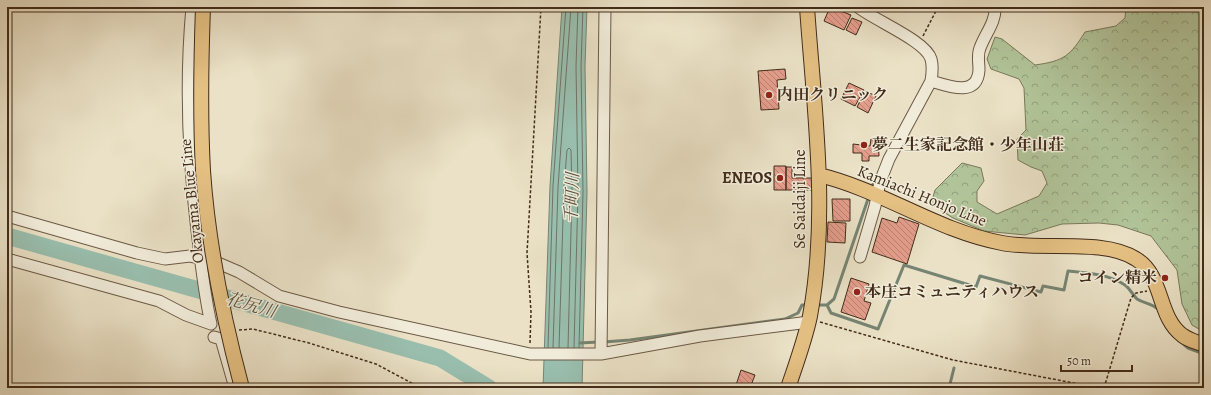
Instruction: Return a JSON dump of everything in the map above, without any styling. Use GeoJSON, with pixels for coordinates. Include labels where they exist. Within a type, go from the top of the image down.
{"type":"FeatureCollection","features":[{"type":"Feature","properties":{"kind":"main road","name":"Okayama Blue Line"},"geometry":{"type":"LineString","coordinates":[[203,7],[200,82],[203,171],[213,254],[229,340],[242,388]]}},
{"type":"Feature","properties":{"kind":"main road","name":"Se Saidaiji Line"},"geometry":{"type":"LineString","coordinates":[[788,388],[810,318],[818,252],[819,175],[807,7]]}},
{"type":"Feature","properties":{"kind":"main road","name":"Kamiachi Honjo Line"},"geometry":{"type":"LineString","coordinates":[[819,175],[872,193],[944,226],[983,240],[1025,246],[1099,248],[1129,255],[1148,268],[1154,277],[1172,324],[1182,335],[1204,345]]}},
{"type":"Feature","properties":{"kind":"street"},"geometry":{"type":"LineString","coordinates":[[7,259],[159,301],[186,315],[211,324],[192,190],[188,104],[192,7]]}},
{"type":"Feature","properties":{"kind":"street"},"geometry":{"type":"LineString","coordinates":[[601,354],[605,7]]}},
{"type":"Feature","properties":{"kind":"street"},"geometry":{"type":"LineString","coordinates":[[858,7],[918,44],[932,59],[931,81],[872,193],[875,206],[860,257]]}},
{"type":"Feature","properties":{"kind":"street"},"geometry":{"type":"LineString","coordinates":[[931,81],[952,87],[966,88],[972,86],[978,77],[978,53],[992,24],[995,7]]}},
{"type":"Feature","properties":{"kind":"street"},"geometry":{"type":"LineString","coordinates":[[7,216],[137,253],[164,259],[190,256],[201,262],[218,263],[239,272],[279,296],[339,312],[533,355],[601,354],[810,318]]}},
{"type":"Feature","properties":{"kind":"street"},"geometry":{"type":"LineString","coordinates":[[214,337],[221,339],[235,388]]}},
{"type":"Feature","properties":{"kind":"path"},"geometry":{"type":"LineString","coordinates":[[7,15],[9,7]]}},
{"type":"Feature","properties":{"kind":"path"},"geometry":{"type":"LineString","coordinates":[[533,355],[527,253],[541,7]]}},
{"type":"Feature","properties":{"kind":"path"},"geometry":{"type":"LineString","coordinates":[[918,44],[938,7]]}},
{"type":"Feature","properties":{"kind":"path"},"geometry":{"type":"LineString","coordinates":[[1104,388],[1131,298],[1136,293]]}},
{"type":"Feature","properties":{"kind":"path"},"geometry":{"type":"LineString","coordinates":[[810,318],[953,360],[1100,388]]}},
{"type":"Feature","properties":{"kind":"path"},"geometry":{"type":"LineString","coordinates":[[233,332],[253,329],[316,346],[376,364],[421,388]]}},
{"type":"Feature","properties":{"kind":"green space"},"geometry":{"type":"Polygon","coordinates":[[[1126,7],[1204,7],[1204,332],[1192,325],[1182,304],[1177,270],[1151,236],[1118,225],[1099,223],[1062,224],[1025,235],[984,231],[953,218],[931,204],[935,190],[962,163],[981,168],[984,181],[977,191],[977,202],[997,214],[1039,196],[1047,183],[1042,171],[1018,160],[1017,139],[1026,130],[1024,88],[1019,79],[991,69],[987,59],[995,37],[1002,39],[1035,65],[1053,62],[1070,52],[1085,32],[1116,26],[1125,18],[1126,7]]]}},
{"type":"Feature","properties":{"kind":"water","name":"千町川"},"geometry":{"type":"Polygon","coordinates":[[[562,7],[587,7],[585,66],[587,192],[582,388],[543,388],[550,186],[562,7]]]}},
{"type":"Feature","properties":{"kind":"building"},"geometry":{"type":"Polygon","coordinates":[[[830,7],[851,15],[844,30],[824,21],[830,7]]]}},
{"type":"Feature","properties":{"kind":"building"},"geometry":{"type":"Polygon","coordinates":[[[852,18],[862,22],[856,35],[846,30],[852,18]]]}},
{"type":"Feature","properties":{"kind":"building","name":"内田クリニック"},"geometry":{"type":"Polygon","coordinates":[[[785,69],[786,79],[777,80],[779,109],[761,110],[758,71],[785,69]]]}},
{"type":"Feature","properties":{"kind":"building"},"geometry":{"type":"Polygon","coordinates":[[[849,83],[864,90],[855,106],[841,99],[849,83]]]}},
{"type":"Feature","properties":{"kind":"building"},"geometry":{"type":"Polygon","coordinates":[[[865,91],[876,96],[868,113],[857,107],[865,91]]]}},
{"type":"Feature","properties":{"kind":"building"},"geometry":{"type":"Polygon","coordinates":[[[871,139],[878,139],[879,156],[869,156],[869,161],[862,161],[862,153],[853,153],[853,144],[870,146],[871,139]]]}},
{"type":"Feature","properties":{"kind":"building","name":"ENEOS"},"geometry":{"type":"Polygon","coordinates":[[[774,166],[786,166],[786,190],[774,190],[774,166]]]}},
{"type":"Feature","properties":{"kind":"building"},"geometry":{"type":"Polygon","coordinates":[[[786,167],[792,167],[792,178],[814,178],[814,190],[786,190],[786,167]]]}},
{"type":"Feature","properties":{"kind":"building"},"geometry":{"type":"Polygon","coordinates":[[[832,199],[850,199],[850,221],[833,221],[832,199]]]}},
{"type":"Feature","properties":{"kind":"building"},"geometry":{"type":"Polygon","coordinates":[[[899,217],[919,224],[907,264],[872,252],[882,218],[897,223],[899,217]]]}},
{"type":"Feature","properties":{"kind":"building"},"geometry":{"type":"Polygon","coordinates":[[[828,222],[846,223],[845,243],[827,242],[828,222]]]}},
{"type":"Feature","properties":{"kind":"building","name":"本庄コミュニティハウス"},"geometry":{"type":"Polygon","coordinates":[[[851,278],[869,284],[864,301],[871,303],[865,320],[841,312],[851,278]]]}},
{"type":"Feature","properties":{"kind":"building"},"geometry":{"type":"Polygon","coordinates":[[[741,370],[755,375],[750,388],[735,388],[741,370]]]}},
{"type":"Feature","properties":{"kind":"waterway"},"geometry":{"type":"LineString","coordinates":[[871,189],[877,175]]}},
{"type":"Feature","properties":{"kind":"waterway"},"geometry":{"type":"LineString","coordinates":[[815,305],[827,305],[834,299],[869,196]]}},
{"type":"Feature","properties":{"kind":"waterway","name":"花尻川"},"geometry":{"type":"LineString","coordinates":[[7,236],[440,358],[489,388]]}},
{"type":"Feature","properties":{"kind":"waterway"},"geometry":{"type":"LineString","coordinates":[[827,305],[831,313],[878,329],[904,265],[976,287],[980,276],[1041,292],[1043,286],[1064,290],[1068,271],[1083,272],[1112,278],[1125,285],[1137,299],[1154,306],[1159,310]]}},
{"type":"Feature","properties":{"kind":"waterway"},"geometry":{"type":"LineString","coordinates":[[604,342],[630,340],[785,319],[798,313],[802,305],[807,305]]}},
{"type":"Feature","properties":{"kind":"waterway"},"geometry":{"type":"LineString","coordinates":[[1174,336],[1188,348],[1204,354]]}},
{"type":"Feature","properties":{"kind":"waterway"},"geometry":{"type":"LineString","coordinates":[[580,343],[598,342]]}},
{"type":"Feature","properties":{"kind":"waterway"},"geometry":{"type":"LineString","coordinates":[[949,388],[954,368]]}},
{"type":"Feature","properties":{"kind":"place","name":"内田クリニック"},"geometry":{"type":"Point","coordinates":[769,95]}},
{"type":"Feature","properties":{"kind":"place","name":"夢二生家記念館・少年山荘"},"geometry":{"type":"Point","coordinates":[864,145]}},
{"type":"Feature","properties":{"kind":"place","name":"ENEOS"},"geometry":{"type":"Point","coordinates":[780,178]}},
{"type":"Feature","properties":{"kind":"place","name":"コイン精米"},"geometry":{"type":"Point","coordinates":[1165,278]}},
{"type":"Feature","properties":{"kind":"place","name":"本庄コミュニティハウス"},"geometry":{"type":"Point","coordinates":[857,292]}}]}
